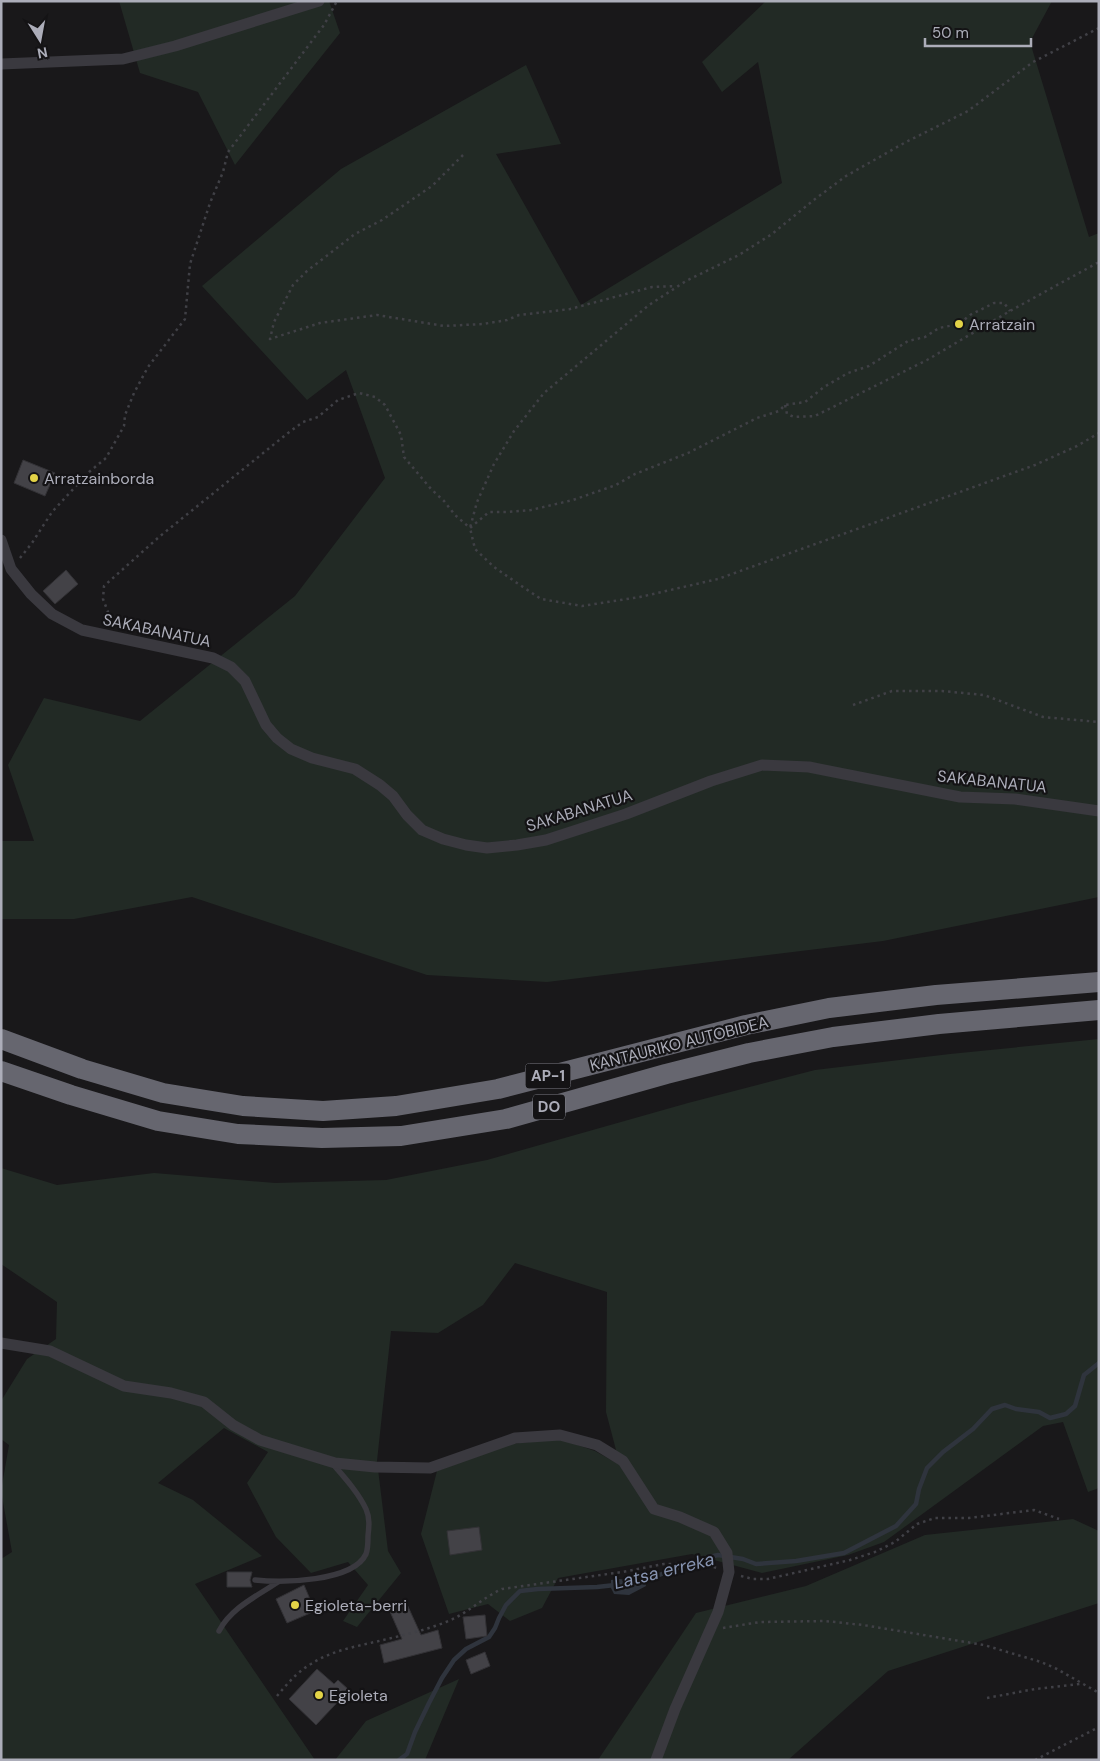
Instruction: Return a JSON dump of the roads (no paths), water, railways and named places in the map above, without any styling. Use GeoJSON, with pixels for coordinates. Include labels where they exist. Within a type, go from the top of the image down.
{"type":"FeatureCollection","features":[{"type":"Feature","properties":{"kind":"highway","name":"KANTAURIKO AUTOBIDEA"},"geometry":{"type":"LineString","coordinates":[[1,1039],[82,1069],[163,1093],[243,1106],[323,1111],[396,1106],[498,1089],[736,1027],[828,1008],[936,995],[1099,982]]}},
{"type":"Feature","properties":{"kind":"highway","name":"KANTAURIKO AUTOBIDEA"},"geometry":{"type":"LineString","coordinates":[[1,1071],[71,1095],[166,1122],[238,1134],[322,1138],[401,1136],[506,1119],[749,1053],[833,1037],[939,1024],[1099,1010]]}},
{"type":"Feature","properties":{"kind":"street"},"geometry":{"type":"LineString","coordinates":[[1,64],[123,59],[175,46],[320,1]]}},
{"type":"Feature","properties":{"kind":"street","name":"SAKABANATUA"},"geometry":{"type":"LineString","coordinates":[[1,540],[11,569],[31,594],[52,614],[82,630],[213,658],[231,667],[245,681],[266,725],[276,738],[291,749],[312,758],[355,769],[393,796],[407,815],[422,830],[443,839],[466,845],[487,848],[546,840],[626,814],[677,793],[762,765],[809,767],[960,797],[1015,799],[1099,811]]}},
{"type":"Feature","properties":{"kind":"street"},"geometry":{"type":"LineString","coordinates":[[1,1336],[16,1345]]}},
{"type":"Feature","properties":{"kind":"street"},"geometry":{"type":"LineString","coordinates":[[1,1342],[50,1351],[124,1386],[171,1393],[204,1402],[233,1425],[260,1440],[331,1462],[375,1467],[430,1468],[515,1438],[560,1435],[597,1445],[623,1461],[654,1509],[680,1517],[714,1532],[727,1553],[728,1569],[718,1612],[674,1709],[656,1760]]}},
{"type":"Feature","properties":{"kind":"lane"},"geometry":{"type":"LineString","coordinates":[[255,1580],[278,1582],[320,1579],[358,1564],[366,1555],[369,1520],[367,1510],[331,1462]]}},
{"type":"Feature","properties":{"kind":"lane"},"geometry":{"type":"LineString","coordinates":[[219,1631],[223,1623],[239,1607],[278,1582]]}},
{"type":"Feature","properties":{"kind":"waterway","name":"Latsa erreka"},"geometry":{"type":"LineString","coordinates":[[635,1582],[718,1555],[743,1559],[756,1564],[796,1561],[844,1553],[896,1526],[916,1504],[919,1489],[927,1468],[943,1452],[973,1429],[992,1409],[1005,1405],[1016,1409],[1039,1412],[1050,1418],[1066,1414],[1075,1406],[1084,1375],[1099,1363]]}},
{"type":"Feature","properties":{"kind":"waterway","name":"Latsa erreka"},"geometry":{"type":"LineString","coordinates":[[399,1760],[407,1754],[429,1703],[454,1660],[466,1649],[489,1637],[506,1605],[520,1591],[615,1585]]}},
{"type":"Feature","properties":{"kind":"place","name":"Arratzain"},"geometry":{"type":"Point","coordinates":[959,324]}},
{"type":"Feature","properties":{"kind":"place","name":"Arratzainborda"},"geometry":{"type":"Point","coordinates":[34,478]}},
{"type":"Feature","properties":{"kind":"place","name":"Egioleta-berri"},"geometry":{"type":"Point","coordinates":[295,1605]}},
{"type":"Feature","properties":{"kind":"place","name":"Egioleta"},"geometry":{"type":"Point","coordinates":[319,1695]}}]}
